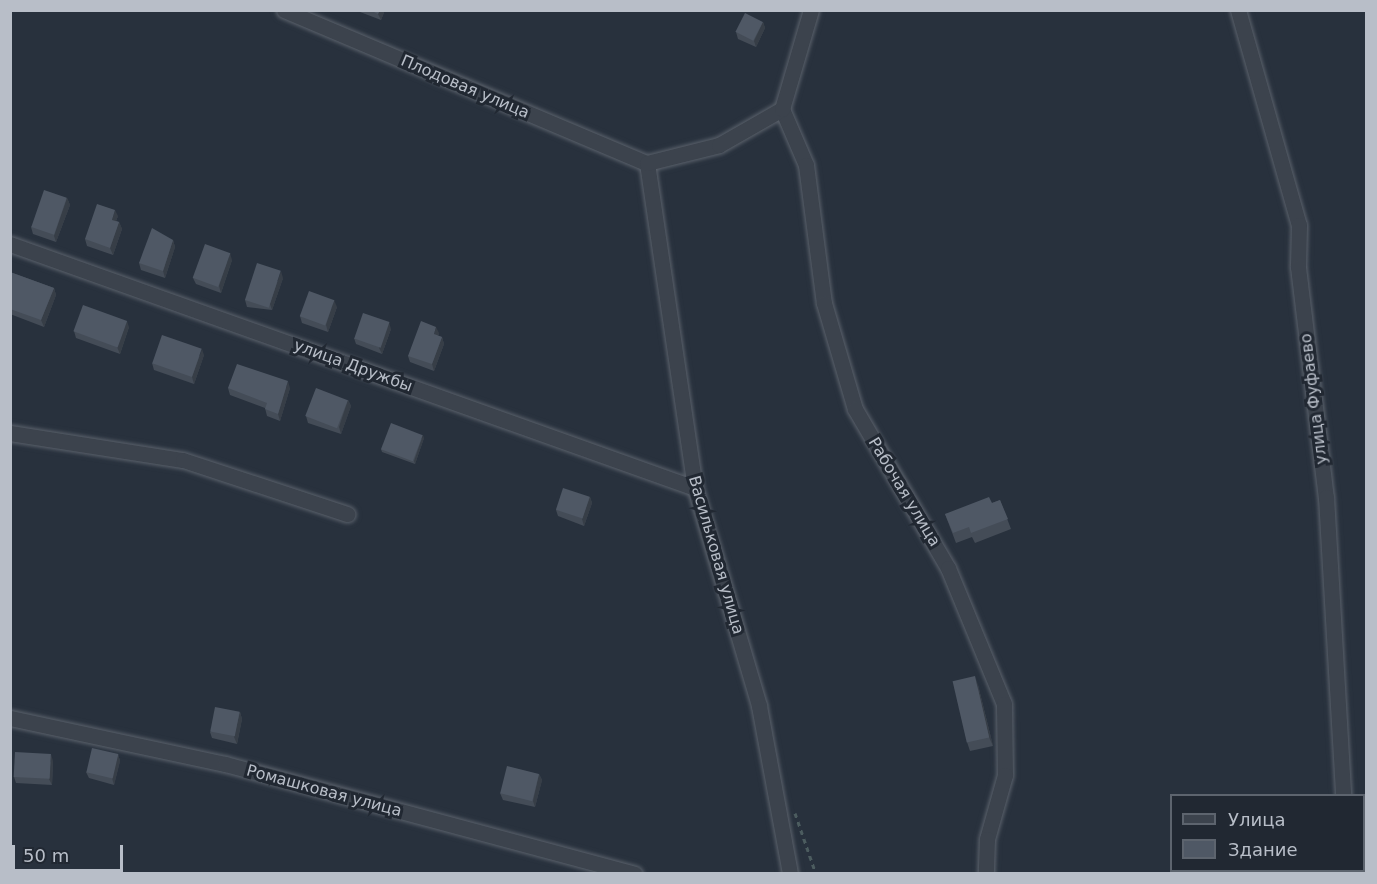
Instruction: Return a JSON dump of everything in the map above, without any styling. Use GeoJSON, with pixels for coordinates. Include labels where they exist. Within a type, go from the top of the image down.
{"type":"FeatureCollection","features":[{"type":"Feature","properties":{"kind":"street","name":"Плодовая улица"},"geometry":{"type":"LineString","coordinates":[[284,10],[647,163]]}},
{"type":"Feature","properties":{"kind":"street"},"geometry":{"type":"LineString","coordinates":[[647,163],[720,145],[782,110],[811,10]]}},
{"type":"Feature","properties":{"kind":"street","name":"улица Фуфаево"},"geometry":{"type":"LineString","coordinates":[[1238,10],[1299,225],[1298,267],[1326,497],[1343,794]]}},
{"type":"Feature","properties":{"kind":"street","name":"Рабочая улица"},"geometry":{"type":"LineString","coordinates":[[782,110],[806,165],[824,303],[855,410],[948,568],[1004,704],[1005,775],[987,839],[986,873]]}},
{"type":"Feature","properties":{"kind":"street","name":"Васильковая улица"},"geometry":{"type":"LineString","coordinates":[[647,163],[695,488],[759,706],[790,873]]}},
{"type":"Feature","properties":{"kind":"street","name":"улица Дружбы"},"geometry":{"type":"LineString","coordinates":[[10,244],[695,488]]}},
{"type":"Feature","properties":{"kind":"street"},"geometry":{"type":"LineString","coordinates":[[10,433],[183,460],[347,514]]}},
{"type":"Feature","properties":{"kind":"street","name":"Ромашковая улица"},"geometry":{"type":"LineString","coordinates":[[10,718],[225,764],[635,873]]}},
{"type":"Feature","properties":{"kind":"building"},"geometry":{"type":"Polygon","coordinates":[[[745,13],[763,22],[753,41],[735,32],[745,13]]]}},
{"type":"Feature","properties":{"kind":"building"},"geometry":{"type":"Polygon","coordinates":[[[44,190],[67,198],[54,235],[31,227],[44,190]]]}},
{"type":"Feature","properties":{"kind":"building"},"geometry":{"type":"Polygon","coordinates":[[[97,204],[115,210],[112,220],[119,222],[110,248],[85,239],[97,204]]]}},
{"type":"Feature","properties":{"kind":"building"},"geometry":{"type":"Polygon","coordinates":[[[152,228],[173,240],[163,271],[139,263],[152,228]]]}},
{"type":"Feature","properties":{"kind":"building"},"geometry":{"type":"Polygon","coordinates":[[[205,244],[230,253],[218,287],[193,278],[205,244]]]}},
{"type":"Feature","properties":{"kind":"building"},"geometry":{"type":"Polygon","coordinates":[[[257,263],[281,271],[269,308],[245,300],[257,263]]]}},
{"type":"Feature","properties":{"kind":"building"},"geometry":{"type":"Polygon","coordinates":[[[10,272],[54,288],[41,320],[10,309],[10,272]]]}},
{"type":"Feature","properties":{"kind":"building"},"geometry":{"type":"Polygon","coordinates":[[[309,291],[334,300],[325,326],[300,316],[309,291]]]}},
{"type":"Feature","properties":{"kind":"building"},"geometry":{"type":"Polygon","coordinates":[[[83,305],[127,321],[118,347],[73,331],[83,305]]]}},
{"type":"Feature","properties":{"kind":"building"},"geometry":{"type":"Polygon","coordinates":[[[363,313],[389,322],[381,348],[354,339],[363,313]]]}},
{"type":"Feature","properties":{"kind":"building"},"geometry":{"type":"Polygon","coordinates":[[[421,321],[436,327],[434,334],[442,337],[432,364],[408,356],[421,321]]]}},
{"type":"Feature","properties":{"kind":"building"},"geometry":{"type":"Polygon","coordinates":[[[162,335],[202,349],[192,377],[152,363],[162,335]]]}},
{"type":"Feature","properties":{"kind":"building"},"geometry":{"type":"Polygon","coordinates":[[[237,364],[288,381],[278,414],[265,409],[267,403],[228,388],[237,364]]]}},
{"type":"Feature","properties":{"kind":"building"},"geometry":{"type":"Polygon","coordinates":[[[316,388],[348,400],[337,428],[305,416],[316,388]]]}},
{"type":"Feature","properties":{"kind":"building"},"geometry":{"type":"Polygon","coordinates":[[[391,423],[423,435],[413,461],[381,449],[391,423]]]}},
{"type":"Feature","properties":{"kind":"building"},"geometry":{"type":"Polygon","coordinates":[[[563,488],[590,497],[583,519],[556,510],[563,488]]]}},
{"type":"Feature","properties":{"kind":"building"},"geometry":{"type":"Polygon","coordinates":[[[989,497],[992,503],[1000,500],[1008,519],[971,533],[969,527],[953,533],[945,514],[989,497]]]}},
{"type":"Feature","properties":{"kind":"building"},"geometry":{"type":"Polygon","coordinates":[[[975,676],[989,737],[967,743],[953,681],[975,676]]]}},
{"type":"Feature","properties":{"kind":"building"},"geometry":{"type":"Polygon","coordinates":[[[215,707],[240,712],[235,736],[210,732],[215,707]]]}},
{"type":"Feature","properties":{"kind":"building"},"geometry":{"type":"Polygon","coordinates":[[[92,748],[118,754],[113,778],[86,772],[92,748]]]}},
{"type":"Feature","properties":{"kind":"building"},"geometry":{"type":"Polygon","coordinates":[[[15,752],[51,754],[50,779],[14,777],[15,752]]]}},
{"type":"Feature","properties":{"kind":"building"},"geometry":{"type":"Polygon","coordinates":[[[507,766],[539,774],[532,801],[500,793],[507,766]]]}}]}
